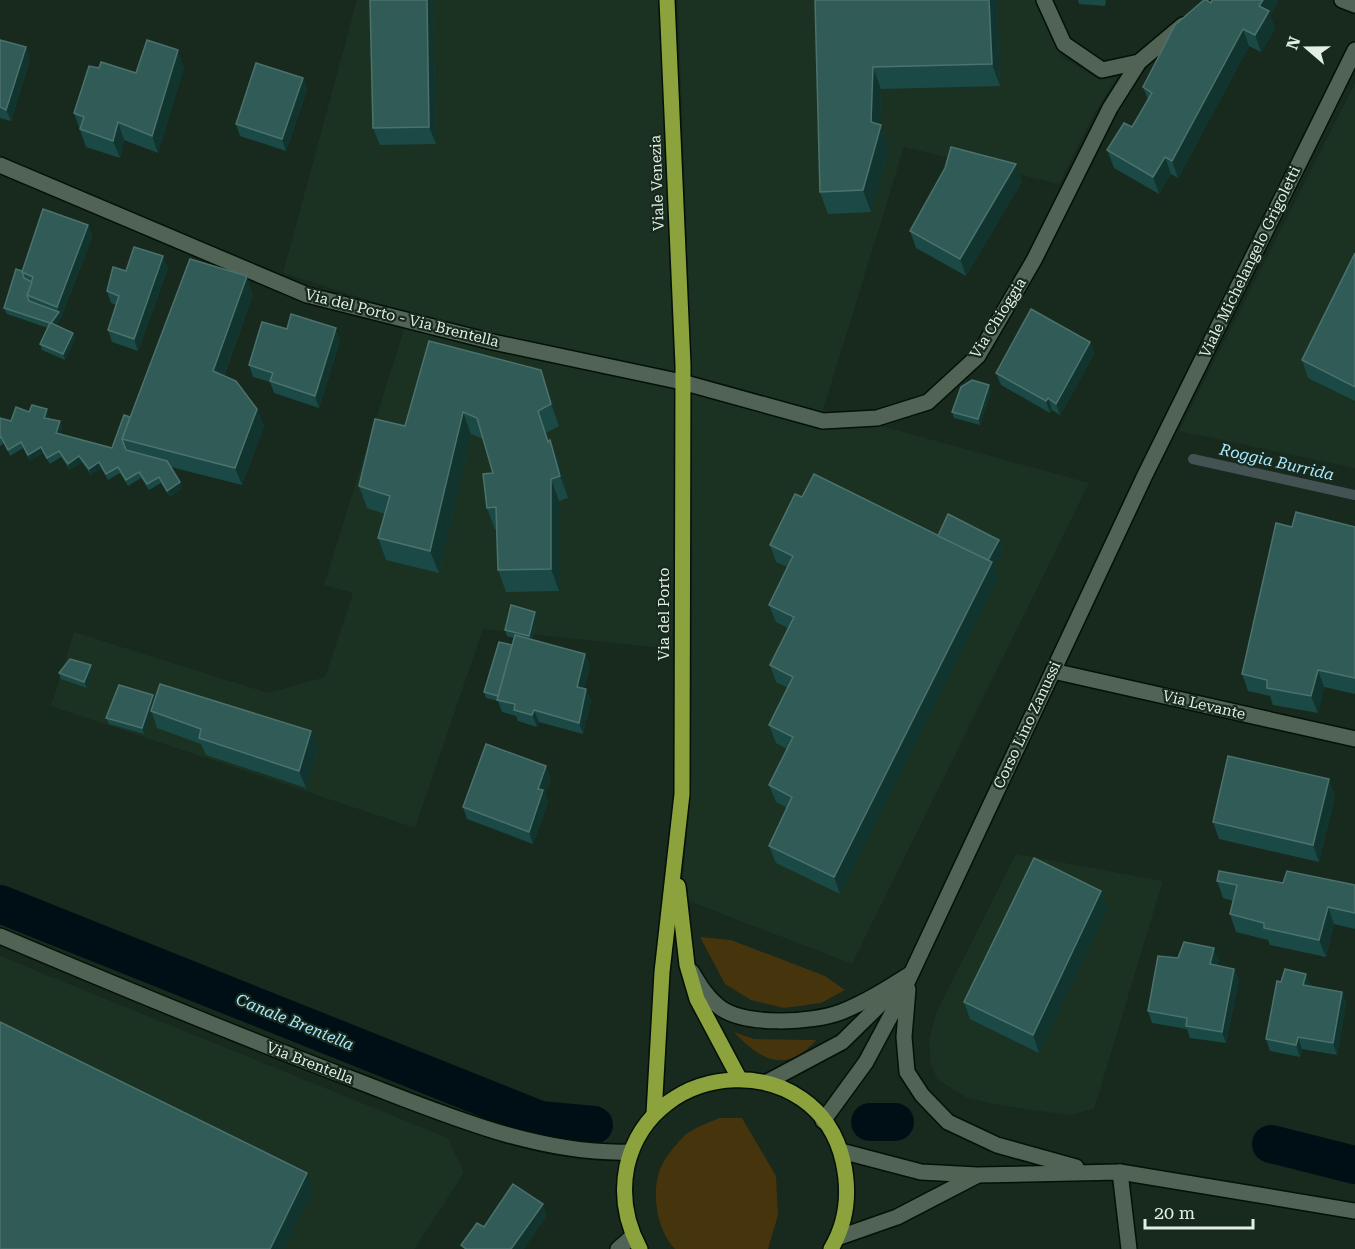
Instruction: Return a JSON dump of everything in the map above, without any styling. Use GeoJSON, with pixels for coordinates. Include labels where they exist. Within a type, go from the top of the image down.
{"type":"FeatureCollection","features":[{"type":"Feature","properties":{"kind":"main road","name":"Viale Venezia"},"geometry":{"type":"LineString","coordinates":[[667,0],[683,365]]}},
{"type":"Feature","properties":{"kind":"main road","name":"Via del Porto"},"geometry":{"type":"LineString","coordinates":[[654,1114],[662,972],[682,794],[683,365]]}},
{"type":"Feature","properties":{"kind":"main road","name":"Via del Porto"},"geometry":{"type":"LineString","coordinates":[[675,862],[687,964],[705,1016],[740,1078]]}},
{"type":"Feature","properties":{"kind":"main road"},"geometry":{"type":"LineString","coordinates":[[637,1243],[625,1209],[624,1180],[630,1152],[640,1132],[654,1114],[678,1094],[708,1082],[740,1078],[767,1082],[798,1097],[823,1121],[841,1151],[848,1180],[846,1210],[834,1244]]}},
{"type":"Feature","properties":{"kind":"street","name":"Via Chioggia"},"geometry":{"type":"LineString","coordinates":[[1044,0],[1064,44],[1102,70],[1139,62]]}},
{"type":"Feature","properties":{"kind":"street"},"geometry":{"type":"LineString","coordinates":[[1342,0],[1355,5]]}},
{"type":"Feature","properties":{"kind":"street","name":"Via Chioggia"},"geometry":{"type":"LineString","coordinates":[[682,382],[823,420],[877,418],[928,402],[978,356],[1034,260],[1110,108],[1139,62],[1197,14]]}},
{"type":"Feature","properties":{"kind":"street","name":"Viale Michelangelo Grigoletti"},"geometry":{"type":"LineString","coordinates":[[1145,475],[1355,50]]}},
{"type":"Feature","properties":{"kind":"street","name":"Via del Porto - Via Brentella"},"geometry":{"type":"LineString","coordinates":[[0,165],[307,295],[493,342],[682,382]]}},
{"type":"Feature","properties":{"kind":"street","name":"Corso Lino Zanussi"},"geometry":{"type":"LineString","coordinates":[[823,1121],[866,1062],[910,974],[1145,475]]}},
{"type":"Feature","properties":{"kind":"street","name":"Via Levante"},"geometry":{"type":"LineString","coordinates":[[1053,671],[1355,739]]}},
{"type":"Feature","properties":{"kind":"street","name":"Via Brentella"},"geometry":{"type":"LineString","coordinates":[[0,936],[225,1031],[483,1129],[599,1153],[630,1152]]}},
{"type":"Feature","properties":{"kind":"street"},"geometry":{"type":"LineString","coordinates":[[687,964],[718,1007],[739,1018],[777,1022],[839,1013],[870,999],[910,974]]}},
{"type":"Feature","properties":{"kind":"street"},"geometry":{"type":"LineString","coordinates":[[910,974],[904,1037],[907,1072],[922,1095],[948,1122],[997,1145],[1090,1171]]}},
{"type":"Feature","properties":{"kind":"street","name":"Corso Lino Zanussi"},"geometry":{"type":"LineString","coordinates":[[767,1082],[842,1042],[875,1012],[910,974]]}},
{"type":"Feature","properties":{"kind":"street"},"geometry":{"type":"LineString","coordinates":[[841,1151],[921,1172],[977,1175],[1120,1172],[1355,1211]]}},
{"type":"Feature","properties":{"kind":"street"},"geometry":{"type":"LineString","coordinates":[[1120,1172],[1129,1249]]}},
{"type":"Feature","properties":{"kind":"street"},"geometry":{"type":"LineString","coordinates":[[834,1244],[897,1217],[977,1175]]}},
{"type":"Feature","properties":{"kind":"street"},"geometry":{"type":"LineString","coordinates":[[618,1249],[637,1243]]}},
{"type":"Feature","properties":{"kind":"shaded area"},"geometry":{"type":"Polygon","coordinates":[[[357,0],[659,0],[675,393],[672,649],[483,629],[415,828],[51,706],[74,632],[268,693],[325,677],[353,593],[324,585],[409,313],[283,273],[357,0]]]}},
{"type":"Feature","properties":{"kind":"shaded area"},"geometry":{"type":"Polygon","coordinates":[[[678,0],[1036,0],[1061,56],[1100,80],[1117,77],[1094,114],[1059,184],[904,147],[823,410],[1089,483],[852,964],[681,898],[691,790],[692,394],[678,0]]]}},
{"type":"Feature","properties":{"kind":"shaded area"},"geometry":{"type":"Polygon","coordinates":[[[1355,83],[1355,468],[1179,431],[1355,83]]]}},
{"type":"Feature","properties":{"kind":"shaded area"},"geometry":{"type":"Polygon","coordinates":[[[1016,854],[1163,881],[1094,1109],[1069,1115],[1004,1106],[967,1098],[937,1079],[931,1064],[929,1040],[937,1011],[1016,854]]]}},
{"type":"Feature","properties":{"kind":"shaded area"},"geometry":{"type":"Polygon","coordinates":[[[700,937],[731,940],[825,976],[845,990],[821,1003],[784,1008],[751,1000],[725,984],[700,937]]]}},
{"type":"Feature","properties":{"kind":"shaded area"},"geometry":{"type":"Polygon","coordinates":[[[0,956],[448,1138],[464,1173],[414,1249],[0,1249],[0,956]]]}},
{"type":"Feature","properties":{"kind":"shaded area"},"geometry":{"type":"Polygon","coordinates":[[[734,1032],[754,1039],[816,1040],[795,1057],[774,1060],[754,1050],[734,1032]]]}},
{"type":"Feature","properties":{"kind":"shaded area"},"geometry":{"type":"Polygon","coordinates":[[[719,1118],[742,1118],[776,1176],[778,1215],[768,1249],[675,1249],[663,1231],[656,1197],[658,1175],[662,1165],[685,1135],[719,1118]]]}},
{"type":"Feature","properties":{"kind":"building"},"geometry":{"type":"Polygon","coordinates":[[[370,0],[427,0],[429,127],[373,128],[370,0]]]}},
{"type":"Feature","properties":{"kind":"building"},"geometry":{"type":"Polygon","coordinates":[[[815,0],[989,0],[992,64],[873,67],[871,122],[881,125],[863,190],[820,192],[815,0]]]}},
{"type":"Feature","properties":{"kind":"building"},"geometry":{"type":"Polygon","coordinates":[[[1204,0],[1211,3],[1212,0],[1263,0],[1259,6],[1269,11],[1255,35],[1243,29],[1172,161],[1165,157],[1153,177],[1107,150],[1124,123],[1132,127],[1152,93],[1143,87],[1175,25],[1204,0]]]}},
{"type":"Feature","properties":{"kind":"building"},"geometry":{"type":"Polygon","coordinates":[[[0,40],[26,47],[6,110],[0,107],[0,40]]]}},
{"type":"Feature","properties":{"kind":"building"},"geometry":{"type":"Polygon","coordinates":[[[147,40],[178,50],[152,136],[118,122],[113,141],[80,129],[84,117],[74,113],[89,66],[99,68],[101,62],[136,73],[147,40]]]}},
{"type":"Feature","properties":{"kind":"building"},"geometry":{"type":"Polygon","coordinates":[[[256,63],[303,78],[282,139],[236,124],[256,63]]]}},
{"type":"Feature","properties":{"kind":"building"},"geometry":{"type":"Polygon","coordinates":[[[951,147],[1016,164],[960,259],[910,231],[945,168],[951,147]]]}},
{"type":"Feature","properties":{"kind":"building"},"geometry":{"type":"Polygon","coordinates":[[[43,209],[88,225],[57,307],[27,295],[33,277],[22,272],[43,209]]]}},
{"type":"Feature","properties":{"kind":"building"},"geometry":{"type":"Polygon","coordinates":[[[134,247],[163,256],[134,339],[108,330],[119,296],[107,291],[113,267],[126,271],[134,247]]]}},
{"type":"Feature","properties":{"kind":"building"},"geometry":{"type":"Polygon","coordinates":[[[1355,253],[1355,387],[1302,360],[1355,253]]]}},
{"type":"Feature","properties":{"kind":"building"},"geometry":{"type":"Polygon","coordinates":[[[190,259],[247,276],[213,371],[236,381],[257,409],[235,468],[122,439],[190,259]]]}},
{"type":"Feature","properties":{"kind":"building"},"geometry":{"type":"Polygon","coordinates":[[[16,269],[22,271],[24,278],[32,282],[27,295],[29,301],[59,312],[51,323],[73,333],[63,354],[40,344],[50,323],[4,308],[16,269]]]}},
{"type":"Feature","properties":{"kind":"building"},"geometry":{"type":"Polygon","coordinates":[[[1031,309],[1090,342],[1056,404],[1048,398],[1046,401],[996,373],[1031,309]]]}},
{"type":"Feature","properties":{"kind":"building"},"geometry":{"type":"Polygon","coordinates":[[[291,314],[336,328],[315,396],[270,381],[273,373],[249,365],[262,322],[287,329],[291,314]]]}},
{"type":"Feature","properties":{"kind":"building"},"geometry":{"type":"Polygon","coordinates":[[[429,341],[541,370],[551,404],[538,411],[548,442],[550,440],[560,476],[551,479],[551,569],[498,570],[496,507],[487,508],[483,474],[493,473],[477,418],[463,412],[430,551],[378,538],[390,496],[359,486],[375,419],[405,426],[429,341]]]}},
{"type":"Feature","properties":{"kind":"building"},"geometry":{"type":"Polygon","coordinates":[[[972,380],[989,385],[978,419],[952,412],[961,387],[972,380]]]}},
{"type":"Feature","properties":{"kind":"building"},"geometry":{"type":"Polygon","coordinates":[[[32,405],[47,409],[44,418],[60,421],[56,433],[112,448],[124,415],[130,417],[122,439],[126,450],[167,461],[180,482],[167,491],[159,477],[147,484],[139,472],[126,480],[118,467],[106,474],[99,462],[89,469],[79,456],[68,464],[59,451],[47,458],[41,447],[28,455],[21,442],[8,450],[0,438],[0,418],[11,421],[16,407],[29,412],[32,405]]]}},
{"type":"Feature","properties":{"kind":"building"},"geometry":{"type":"Polygon","coordinates":[[[814,474],[992,562],[834,877],[769,846],[792,797],[769,785],[793,737],[769,725],[793,677],[770,665],[794,617],[769,605],[793,556],[770,545],[795,494],[802,497],[814,474]]]}},
{"type":"Feature","properties":{"kind":"building"},"geometry":{"type":"Polygon","coordinates":[[[1296,512],[1355,527],[1355,678],[1318,670],[1311,696],[1267,688],[1267,680],[1242,674],[1276,523],[1292,527],[1296,512]]]}},
{"type":"Feature","properties":{"kind":"building"},"geometry":{"type":"Polygon","coordinates":[[[948,514],[999,540],[988,560],[938,536],[948,514]]]}},
{"type":"Feature","properties":{"kind":"building"},"geometry":{"type":"Polygon","coordinates":[[[511,605],[535,612],[529,636],[505,630],[511,605]]]}},
{"type":"Feature","properties":{"kind":"building"},"geometry":{"type":"Polygon","coordinates":[[[515,635],[585,654],[577,687],[586,689],[579,723],[534,710],[532,715],[514,710],[515,704],[497,700],[515,635]]]}},
{"type":"Feature","properties":{"kind":"building"},"geometry":{"type":"Polygon","coordinates":[[[499,642],[512,645],[498,696],[484,692],[499,642]]]}},
{"type":"Feature","properties":{"kind":"building"},"geometry":{"type":"Polygon","coordinates":[[[70,659],[91,665],[84,682],[59,673],[70,659]]]}},
{"type":"Feature","properties":{"kind":"building"},"geometry":{"type":"Polygon","coordinates":[[[160,684],[311,731],[299,771],[199,738],[201,729],[151,711],[160,684]]]}},
{"type":"Feature","properties":{"kind":"building"},"geometry":{"type":"Polygon","coordinates":[[[119,685],[153,695],[142,728],[106,718],[119,685]]]}},
{"type":"Feature","properties":{"kind":"building"},"geometry":{"type":"Polygon","coordinates":[[[486,744],[546,766],[538,789],[543,790],[529,832],[463,807],[486,744]]]}},
{"type":"Feature","properties":{"kind":"building"},"geometry":{"type":"Polygon","coordinates":[[[1228,756],[1329,779],[1313,845],[1213,822],[1228,756]]]}},
{"type":"Feature","properties":{"kind":"building"},"geometry":{"type":"Polygon","coordinates":[[[1034,858],[1101,891],[1033,1035],[964,1002],[1034,858]]]}},
{"type":"Feature","properties":{"kind":"building"},"geometry":{"type":"Polygon","coordinates":[[[1219,871],[1283,883],[1287,871],[1355,885],[1355,913],[1328,907],[1319,940],[1264,928],[1264,923],[1230,914],[1237,885],[1217,881],[1219,871]]]}},
{"type":"Feature","properties":{"kind":"building"},"geometry":{"type":"Polygon","coordinates":[[[1184,942],[1214,948],[1210,964],[1234,969],[1222,1032],[1186,1026],[1187,1018],[1148,1011],[1158,956],[1178,958],[1184,942]]]}},
{"type":"Feature","properties":{"kind":"building"},"geometry":{"type":"Polygon","coordinates":[[[1285,969],[1306,974],[1303,985],[1342,992],[1333,1043],[1298,1037],[1296,1045],[1266,1039],[1277,981],[1281,982],[1285,969]]]}},
{"type":"Feature","properties":{"kind":"building"},"geometry":{"type":"Polygon","coordinates":[[[0,1022],[307,1173],[270,1249],[0,1249],[0,1022]]]}},
{"type":"Feature","properties":{"kind":"building"},"geometry":{"type":"Polygon","coordinates":[[[513,1184],[543,1204],[511,1249],[466,1249],[461,1245],[477,1223],[484,1227],[513,1184]]]}},
{"type":"Feature","properties":{"kind":"waterway","name":"Roggia Burrida"},"geometry":{"type":"LineString","coordinates":[[1193,459],[1355,495]]}},
{"type":"Feature","properties":{"kind":"waterway","name":"Canale Brentella"},"geometry":{"type":"LineString","coordinates":[[0,904],[540,1120],[594,1125]]}},
{"type":"Feature","properties":{"kind":"waterway","name":"Canale Brentella"},"geometry":{"type":"LineString","coordinates":[[870,1122],[895,1122]]}},
{"type":"Feature","properties":{"kind":"waterway","name":"Canale Brentella"},"geometry":{"type":"LineString","coordinates":[[1271,1144],[1355,1165]]}}]}
